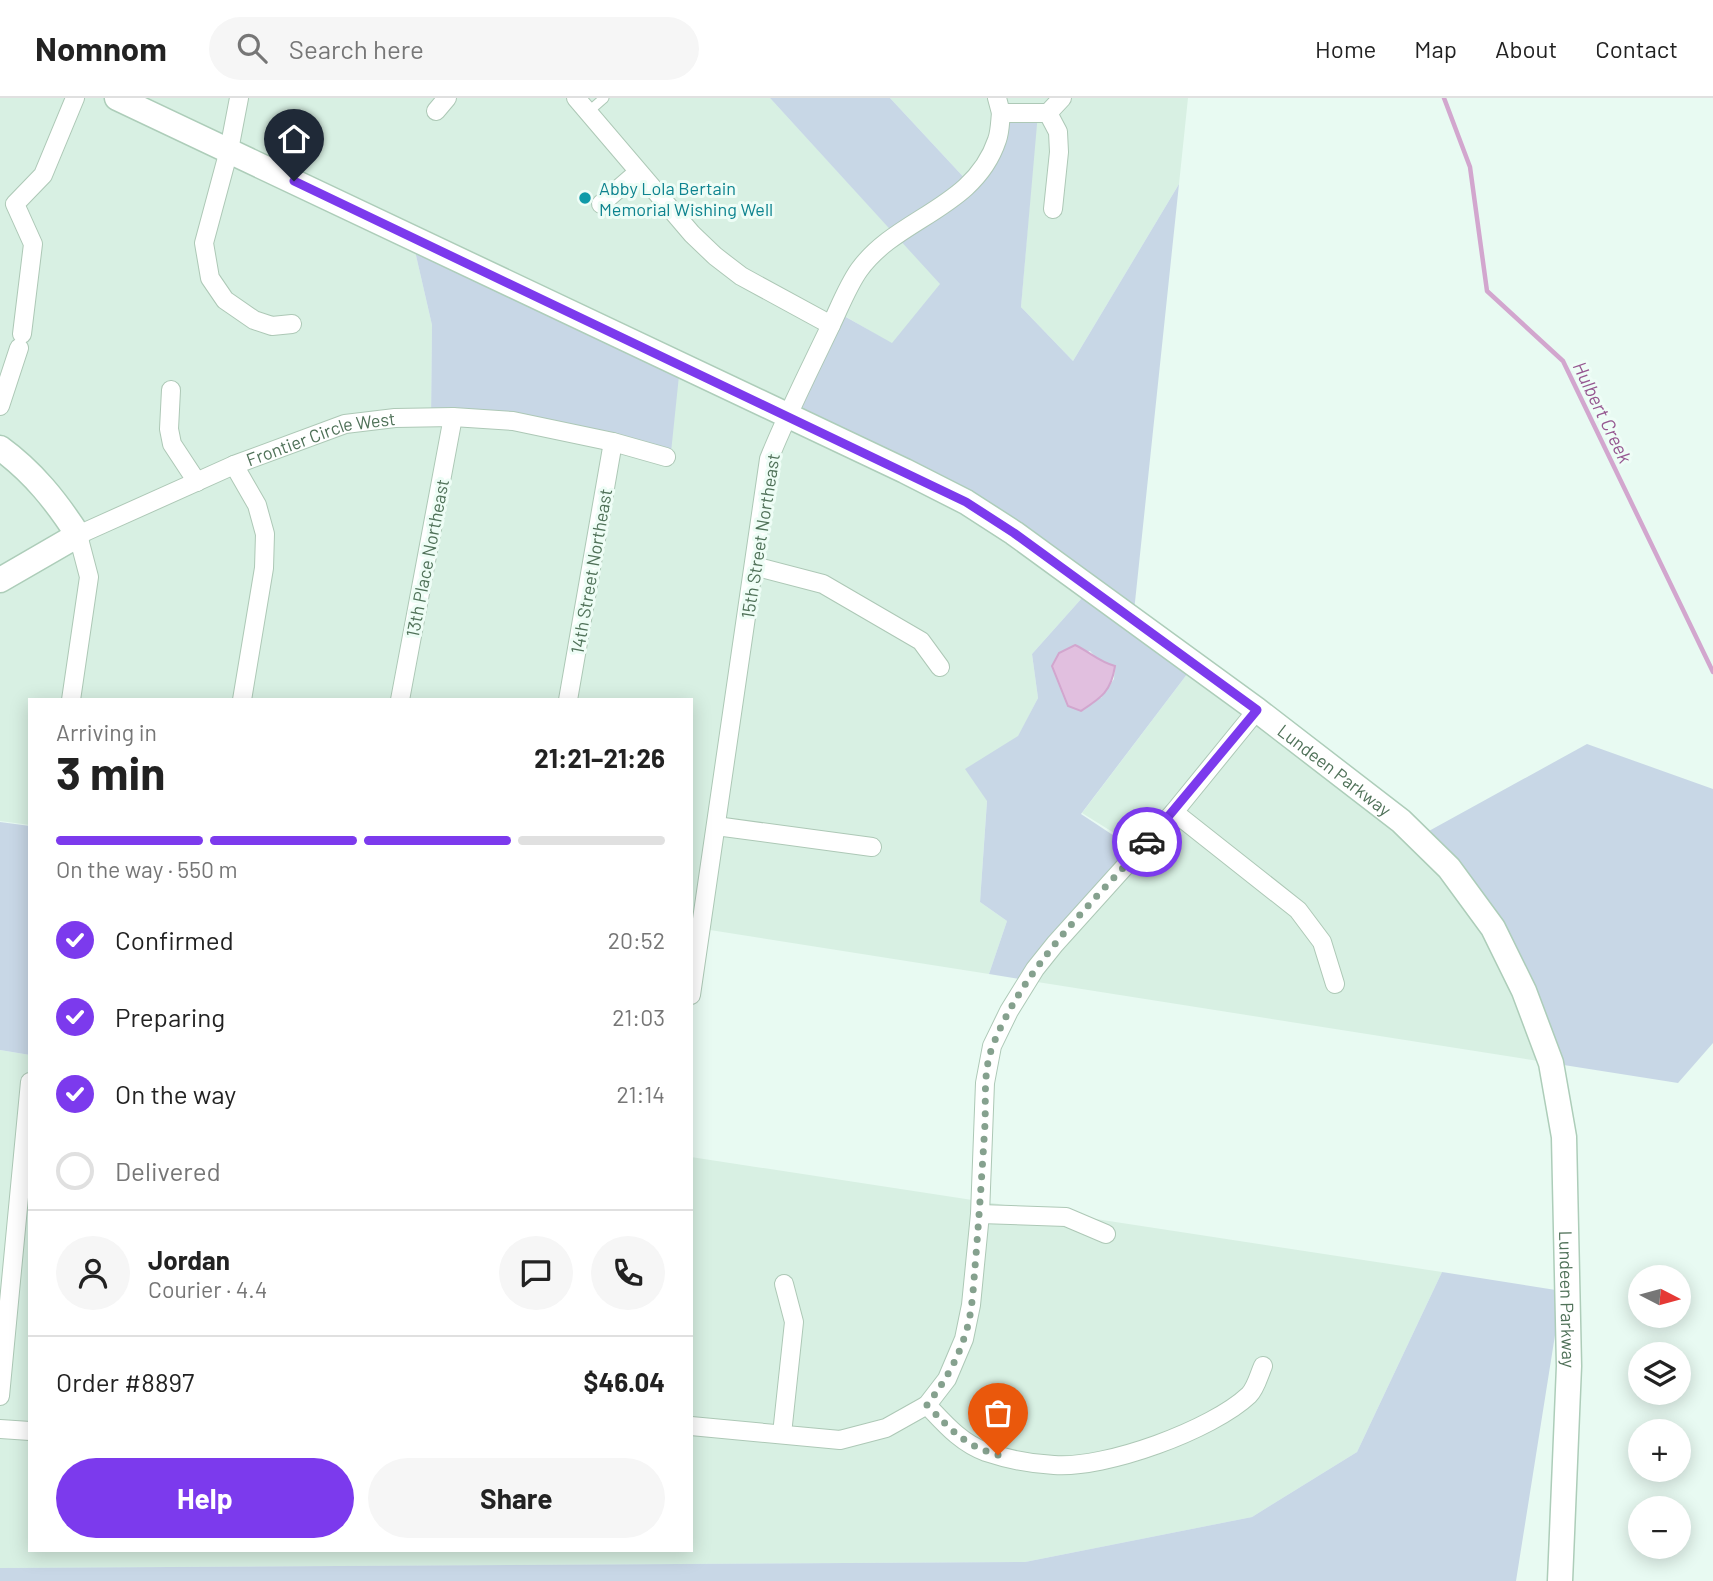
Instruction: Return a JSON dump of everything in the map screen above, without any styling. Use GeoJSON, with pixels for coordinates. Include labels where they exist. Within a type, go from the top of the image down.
{"type":"FeatureCollection","features":[{"type":"Feature","properties":{"kind":"main road","name":"Lundeen Parkway"},"geometry":{"type":"LineString","coordinates":[[117,98],[966,502],[1014,533],[1257,710],[1401,821],[1449,869],[1493,928],[1524,991],[1551,1063],[1564,1137],[1569,1366],[1560,1581]]}},
{"type":"Feature","properties":{"kind":"main road"},"geometry":{"type":"LineString","coordinates":[[0,448],[24,466],[58,504],[78,536]]}},
{"type":"Feature","properties":{"kind":"main road","name":"Frontier Circle West"},"geometry":{"type":"LineString","coordinates":[[0,580],[78,536]]}},
{"type":"Feature","properties":{"kind":"street"},"geometry":{"type":"LineString","coordinates":[[0,406],[20,341],[33,244],[7,203],[43,175],[75,98]]}},
{"type":"Feature","properties":{"kind":"street"},"geometry":{"type":"LineString","coordinates":[[239,98],[229,150],[204,243],[210,278],[225,300],[254,320],[272,326],[292,324]]}},
{"type":"Feature","properties":{"kind":"street"},"geometry":{"type":"LineString","coordinates":[[576,98],[638,172],[715,256],[741,275],[831,325]]}},
{"type":"Feature","properties":{"kind":"street"},"geometry":{"type":"LineString","coordinates":[[1048,113],[1062,98]]}},
{"type":"Feature","properties":{"kind":"street"},"geometry":{"type":"LineString","coordinates":[[999,106],[1048,113]]}},
{"type":"Feature","properties":{"kind":"street","name":"15th Street Northeast"},"geometry":{"type":"LineString","coordinates":[[693,981],[769,459],[787,416],[858,272],[874,251],[970,184],[998,139],[999,106]]}},
{"type":"Feature","properties":{"kind":"street"},"geometry":{"type":"LineString","coordinates":[[1048,113],[1058,132],[1054,209]]}},
{"type":"Feature","properties":{"kind":"street"},"geometry":{"type":"LineString","coordinates":[[600,204],[638,172]]}},
{"type":"Feature","properties":{"kind":"street"},"geometry":{"type":"LineString","coordinates":[[171,390],[169,429],[172,444],[197,482]]}},
{"type":"Feature","properties":{"kind":"street","name":"Frontier Circle West"},"geometry":{"type":"LineString","coordinates":[[78,536],[233,465],[345,424],[395,418],[453,417],[513,421],[613,442],[666,457]]}},
{"type":"Feature","properties":{"kind":"street","name":"13th Place Northeast"},"geometry":{"type":"LineString","coordinates":[[400,698],[453,417]]}},
{"type":"Feature","properties":{"kind":"street","name":"14th Street Northeast"},"geometry":{"type":"LineString","coordinates":[[568,698],[613,442]]}},
{"type":"Feature","properties":{"kind":"street"},"geometry":{"type":"LineString","coordinates":[[233,465],[257,505],[265,534],[264,568],[242,698]]}},
{"type":"Feature","properties":{"kind":"street"},"geometry":{"type":"LineString","coordinates":[[71,698],[89,577],[78,536]]}},
{"type":"Feature","properties":{"kind":"street"},"geometry":{"type":"LineString","coordinates":[[754,566],[823,584],[921,641],[940,667]]}},
{"type":"Feature","properties":{"kind":"street"},"geometry":{"type":"LineString","coordinates":[[693,1426],[840,1440],[886,1428],[927,1405],[947,1379],[964,1339],[971,1305],[980,1214],[985,1083],[992,1046],[1009,1012],[1042,961],[1174,812],[1257,710]]}},
{"type":"Feature","properties":{"kind":"street"},"geometry":{"type":"LineString","coordinates":[[1174,812],[1298,910],[1322,942],[1335,984]]}},
{"type":"Feature","properties":{"kind":"street"},"geometry":{"type":"LineString","coordinates":[[716,826],[872,847]]}},
{"type":"Feature","properties":{"kind":"street"},"geometry":{"type":"LineString","coordinates":[[0,1396],[28,1103]]}},
{"type":"Feature","properties":{"kind":"street"},"geometry":{"type":"LineString","coordinates":[[980,1214],[1066,1217],[1106,1234]]}},
{"type":"Feature","properties":{"kind":"street"},"geometry":{"type":"LineString","coordinates":[[782,1434],[794,1322],[783,1284]]}},
{"type":"Feature","properties":{"kind":"street"},"geometry":{"type":"LineString","coordinates":[[927,1405],[957,1436],[983,1451],[1012,1460],[1056,1466],[1136,1452],[1192,1429],[1225,1413],[1251,1393],[1263,1366]]}},
{"type":"Feature","properties":{"kind":"street"},"geometry":{"type":"LineString","coordinates":[[0,1429],[28,1431]]}},
{"type":"Feature","properties":{"kind":"lane"},"geometry":{"type":"LineString","coordinates":[[588,112],[604,98]]}},
{"type":"Feature","properties":{"kind":"shaded area"},"geometry":{"type":"Polygon","coordinates":[[[0,98],[770,98],[941,284],[892,344],[838,312],[905,471],[1090,589],[1032,654],[1038,698],[1018,737],[966,769],[987,800],[980,902],[1007,921],[989,974],[693,927],[693,698],[28,698],[28,825],[0,821],[0,98]],[[412,238],[432,325],[431,417],[680,366],[412,238]]]}},
{"type":"Feature","properties":{"kind":"shaded area"},"geometry":{"type":"Polygon","coordinates":[[[770,98],[890,98],[970,184],[1001,113],[1038,113],[1021,307],[1073,361],[1179,184],[1133,621],[1194,665],[1081,814],[1140,853],[1025,980],[989,974],[1007,921],[980,902],[987,801],[965,769],[1018,736],[1038,698],[1032,654],[1090,589],[1014,533],[787,416],[837,312],[892,343],[940,284],[770,98]],[[1090,651],[1053,666],[1061,685],[1101,698],[1114,679],[1115,666],[1101,663],[1090,651]]]}},
{"type":"Feature","properties":{"kind":"shaded area"},"geometry":{"type":"Polygon","coordinates":[[[890,98],[1188,98],[1179,184],[1073,361],[1021,307],[1037,114],[970,184],[890,98]]]}},
{"type":"Feature","properties":{"kind":"shaded area"},"geometry":{"type":"Polygon","coordinates":[[[412,238],[680,366],[670,462],[613,442],[431,418],[432,325],[412,238]]]}},
{"type":"Feature","properties":{"kind":"shaded area"},"geometry":{"type":"Polygon","coordinates":[[[1075,645],[1115,666],[1108,688],[1081,711],[1068,706],[1052,666],[1059,653],[1075,645]]]}},
{"type":"Feature","properties":{"kind":"shaded area"},"geometry":{"type":"Polygon","coordinates":[[[1194,665],[1449,868],[1551,1063],[1031,981],[1140,849],[1082,813],[1194,665]]]}},
{"type":"Feature","properties":{"kind":"shaded area"},"geometry":{"type":"Polygon","coordinates":[[[1587,744],[1713,789],[1713,1043],[1678,1083],[1551,1063],[1524,991],[1418,837],[1587,744]]]}},
{"type":"Feature","properties":{"kind":"shaded area"},"geometry":{"type":"Polygon","coordinates":[[[0,822],[28,826],[28,1055],[0,1050],[0,822]]]}},
{"type":"Feature","properties":{"kind":"shaded area"},"geometry":{"type":"Polygon","coordinates":[[[0,1050],[28,1055],[28,1552],[693,1552],[693,1157],[1442,1272],[1357,1452],[1252,1517],[1025,1562],[0,1568],[0,1050]]]}},
{"type":"Feature","properties":{"kind":"shaded area"},"geometry":{"type":"Polygon","coordinates":[[[1442,1272],[1562,1291],[1516,1581],[0,1581],[0,1568],[1025,1562],[1252,1517],[1357,1452],[1442,1272]]]}},
{"type":"Feature","properties":{"kind":"waterway","name":"Hulbert Creek"},"geometry":{"type":"LineString","coordinates":[[1444,98],[1470,167],[1487,291],[1563,361],[1713,672]]}},
{"type":"Feature","properties":{"kind":"way so far"},"geometry":{"type":"LineString","coordinates":[[998,1455],[983,1451],[957,1436],[927,1405],[947,1379],[964,1339],[971,1305],[980,1214],[985,1083],[992,1046],[1035,969],[1147,842]]}},
{"type":"Feature","properties":{"kind":"place","name":"Abby Lola Bertain Memorial Wishing Well"},"geometry":{"type":"Point","coordinates":[585,198]}},
{"type":"Feature","properties":{"kind":"route"},"geometry":{"type":"LineString","coordinates":[[294,181],[966,502],[1014,533],[1257,710],[1147,842]]}}]}
